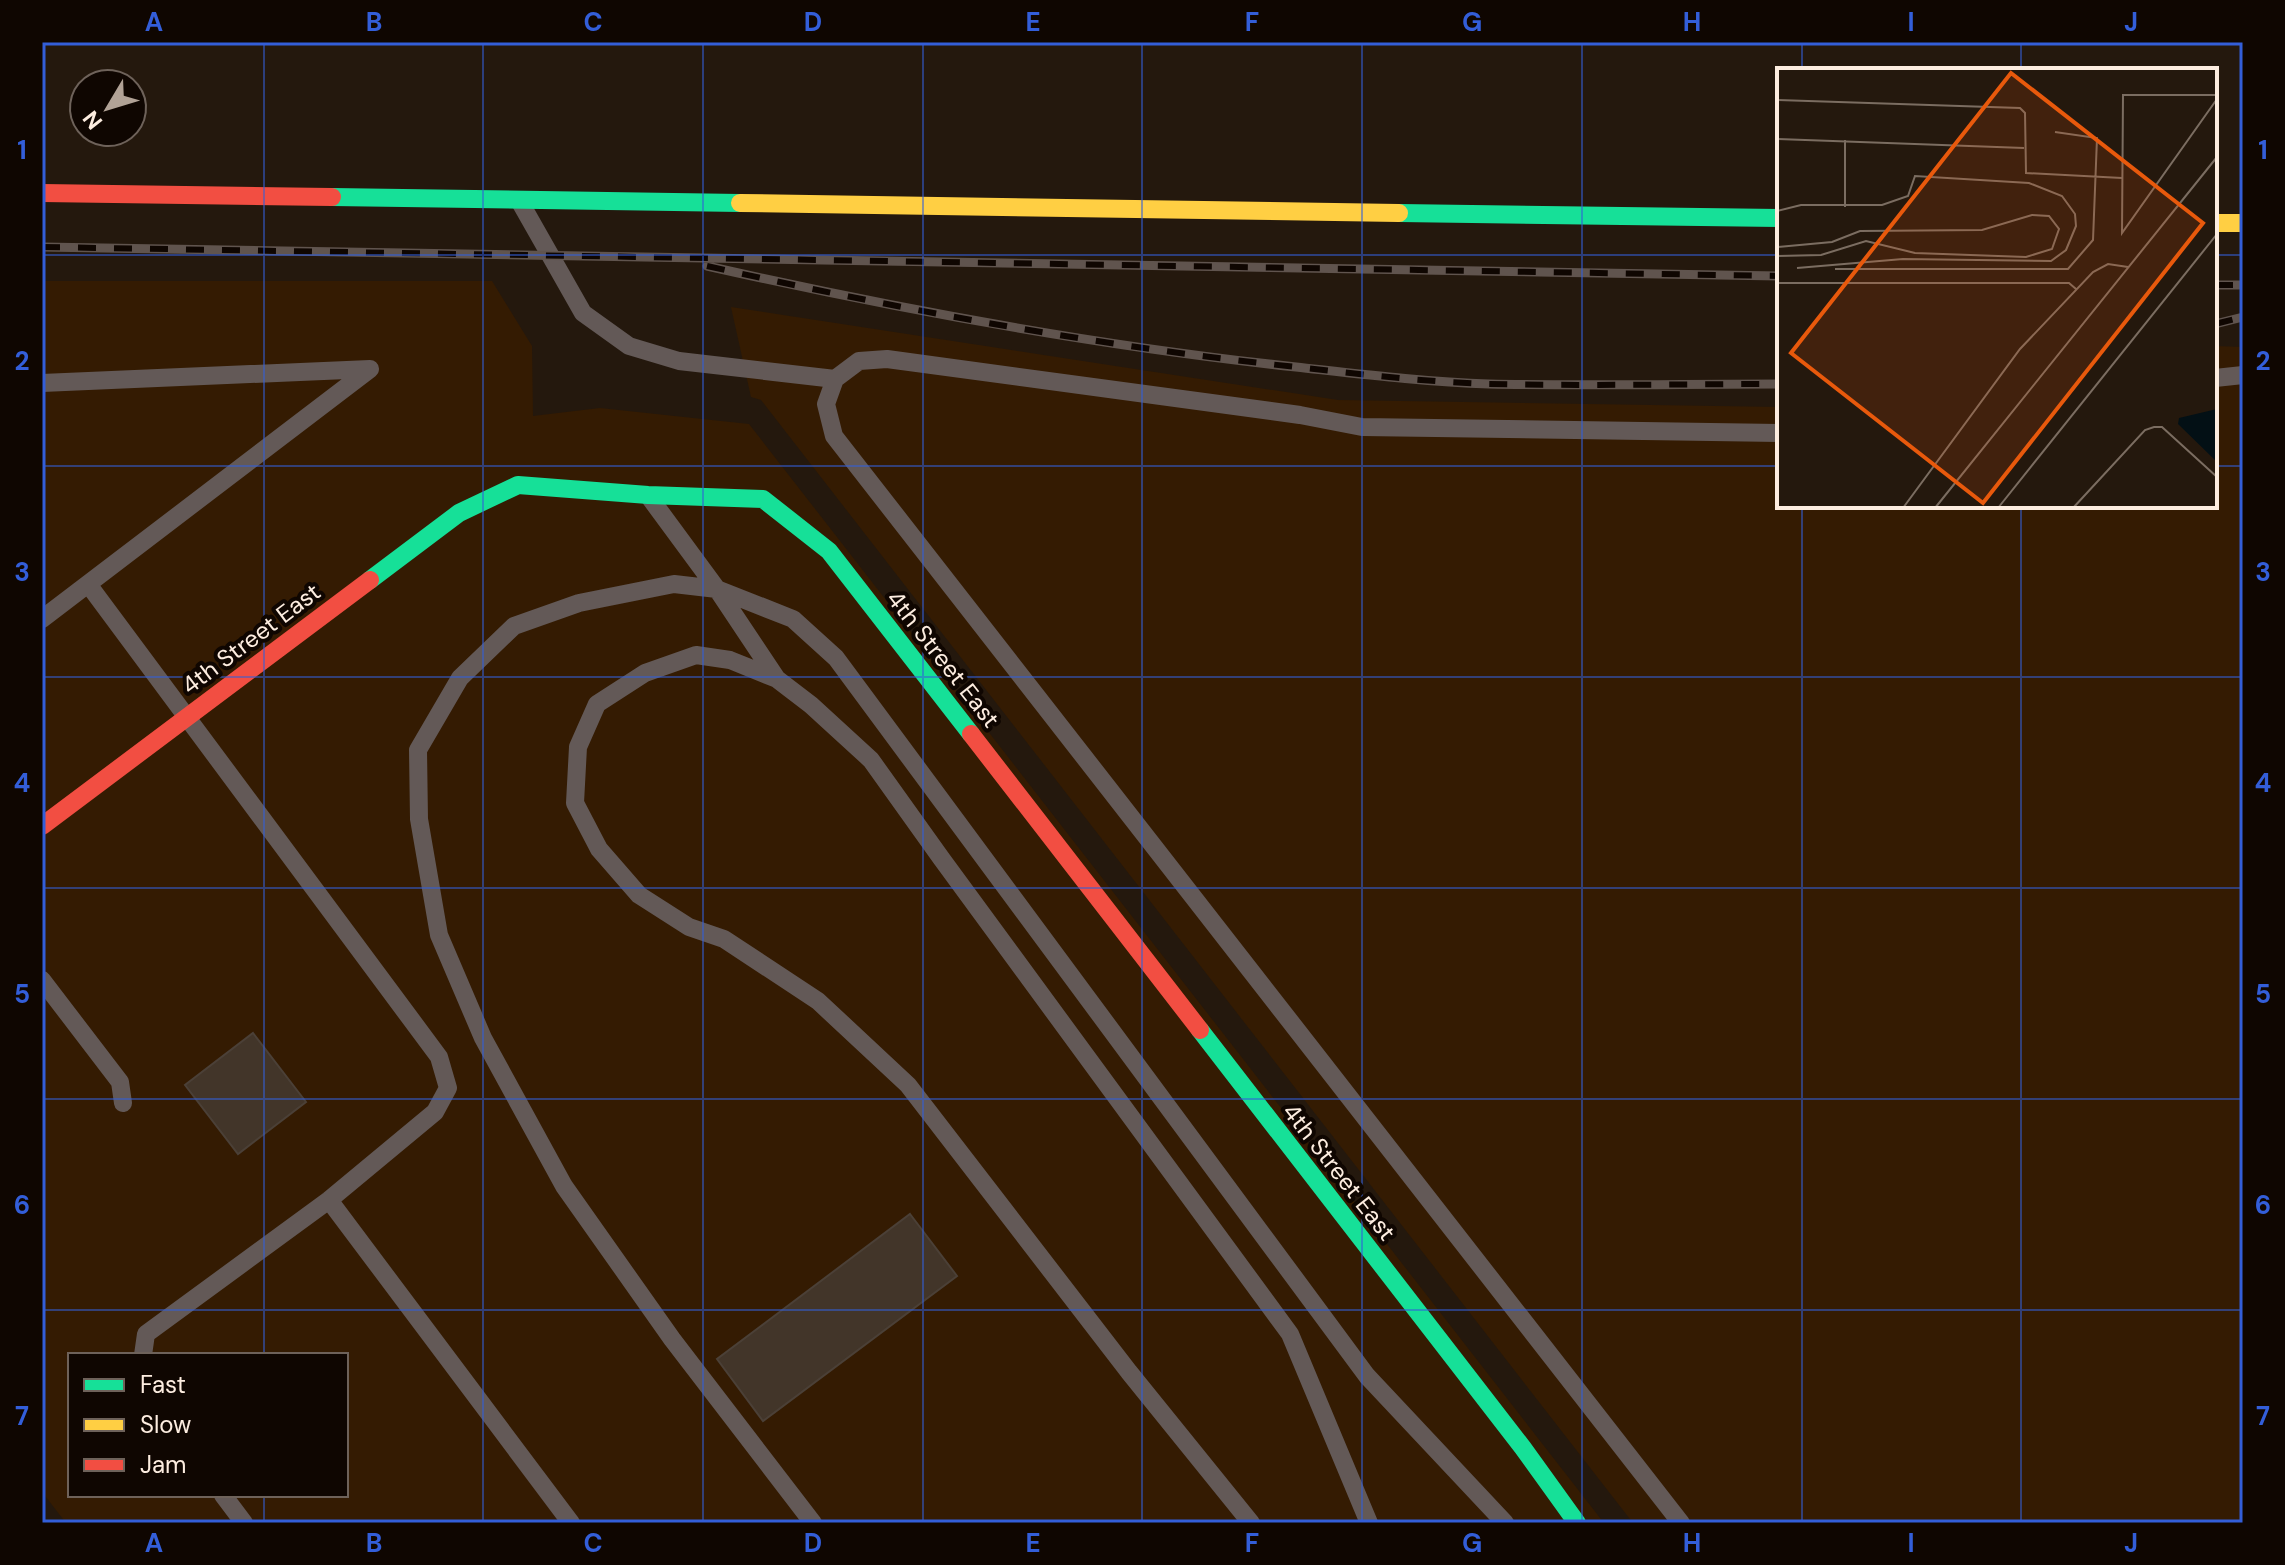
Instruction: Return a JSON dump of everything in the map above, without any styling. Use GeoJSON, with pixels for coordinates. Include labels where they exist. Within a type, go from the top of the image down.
{"type":"FeatureCollection","features":[{"type":"Feature","properties":{"kind":"main road"},"geometry":{"type":"LineString","coordinates":[[42,193],[1777,218]]}},
{"type":"Feature","properties":{"kind":"main road"},"geometry":{"type":"LineString","coordinates":[[2217,223],[2243,223]]}},
{"type":"Feature","properties":{"kind":"main road","name":"4th Street East"},"geometry":{"type":"LineString","coordinates":[[42,826],[459,513],[506,490],[518,485],[648,495],[763,499],[829,551],[1577,1523]]}},
{"type":"Feature","properties":{"kind":"lane"},"geometry":{"type":"LineString","coordinates":[[519,201],[583,313],[629,346],[679,361],[835,379]]}},
{"type":"Feature","properties":{"kind":"lane"},"geometry":{"type":"LineString","coordinates":[[1681,1523],[834,436],[826,404],[835,379],[859,361],[887,359],[1300,415],[1362,427],[1777,433]]}},
{"type":"Feature","properties":{"kind":"lane"},"geometry":{"type":"LineString","coordinates":[[42,383],[370,369],[42,619]]}},
{"type":"Feature","properties":{"kind":"lane"},"geometry":{"type":"LineString","coordinates":[[2217,378],[2243,375]]}},
{"type":"Feature","properties":{"kind":"lane"},"geometry":{"type":"LineString","coordinates":[[648,495],[717,589],[777,679]]}},
{"type":"Feature","properties":{"kind":"lane"},"geometry":{"type":"LineString","coordinates":[[88,584],[439,1057],[448,1088],[435,1112],[329,1200],[146,1334],[143,1353]]}},
{"type":"Feature","properties":{"kind":"lane"},"geometry":{"type":"LineString","coordinates":[[813,1523],[672,1339],[564,1186],[483,1038],[439,935],[419,819],[418,750],[460,678],[514,626],[579,603],[674,584],[717,589],[793,619],[836,658],[1367,1376],[1505,1523]]}},
{"type":"Feature","properties":{"kind":"lane"},"geometry":{"type":"LineString","coordinates":[[1251,1523],[1129,1372],[908,1085],[818,1001],[724,939],[689,927],[639,895],[599,849],[575,803],[578,747],[597,704],[645,673],[696,655],[730,660],[777,679],[811,705],[871,760],[1290,1334],[1369,1523]]}},
{"type":"Feature","properties":{"kind":"lane"},"geometry":{"type":"LineString","coordinates":[[42,980],[120,1082],[123,1103]]}},
{"type":"Feature","properties":{"kind":"lane"},"geometry":{"type":"LineString","coordinates":[[329,1200],[571,1523]]}},
{"type":"Feature","properties":{"kind":"lane"},"geometry":{"type":"LineString","coordinates":[[224,1497],[244,1523]]}},
{"type":"Feature","properties":{"kind":"shaded area"},"geometry":{"type":"Polygon","coordinates":[[[42,281],[492,281],[532,346],[533,416],[600,408],[749,424],[1604,1523],[66,1523],[42,1492],[42,281]]]}},
{"type":"Feature","properties":{"kind":"shaded area"},"geometry":{"type":"Polygon","coordinates":[[[731,307],[1338,400],[1777,407],[1777,508],[2217,508],[2217,346],[2243,347],[2243,1523],[1633,1523],[761,400],[751,397],[731,307]]]}},
{"type":"Feature","properties":{"kind":"building"},"geometry":{"type":"Polygon","coordinates":[[[253,1033],[306,1102],[238,1154],[185,1085],[253,1033]]]}},
{"type":"Feature","properties":{"kind":"building"},"geometry":{"type":"Polygon","coordinates":[[[910,1214],[957,1276],[763,1421],[717,1359],[910,1214]]]}},
{"type":"Feature","properties":{"kind":"railway"},"geometry":{"type":"LineString","coordinates":[[42,247],[1777,276]]}},
{"type":"Feature","properties":{"kind":"railway"},"geometry":{"type":"LineString","coordinates":[[707,266],[1000,325],[1148,349],[1344,372],[1489,384],[1777,384]]}},
{"type":"Feature","properties":{"kind":"railway"},"geometry":{"type":"LineString","coordinates":[[2217,285],[2243,285]]}},
{"type":"Feature","properties":{"kind":"railway"},"geometry":{"type":"LineString","coordinates":[[2217,324],[2243,317]]}},
{"type":"Feature","properties":{"kind":"traffic: fast"},"geometry":{"type":"LineString","coordinates":[[332,197],[740,203]]}},
{"type":"Feature","properties":{"kind":"traffic: fast"},"geometry":{"type":"LineString","coordinates":[[1399,213],[1777,218]]}},
{"type":"Feature","properties":{"kind":"traffic: fast"},"geometry":{"type":"LineString","coordinates":[[370,580],[459,513],[518,485],[648,495],[763,499],[829,551],[971,734]]}},
{"type":"Feature","properties":{"kind":"traffic: fast"},"geometry":{"type":"LineString","coordinates":[[1200,1030],[1523,1448],[1577,1523]]}},
{"type":"Feature","properties":{"kind":"traffic: slow"},"geometry":{"type":"LineString","coordinates":[[740,203],[1399,213]]}},
{"type":"Feature","properties":{"kind":"traffic: slow"},"geometry":{"type":"LineString","coordinates":[[2217,223],[2243,223]]}},
{"type":"Feature","properties":{"kind":"traffic: jam"},"geometry":{"type":"LineString","coordinates":[[42,193],[332,197]]}},
{"type":"Feature","properties":{"kind":"traffic: jam"},"geometry":{"type":"LineString","coordinates":[[42,826],[370,580]]}},
{"type":"Feature","properties":{"kind":"traffic: jam"},"geometry":{"type":"LineString","coordinates":[[971,734],[1200,1030]]}}]}
